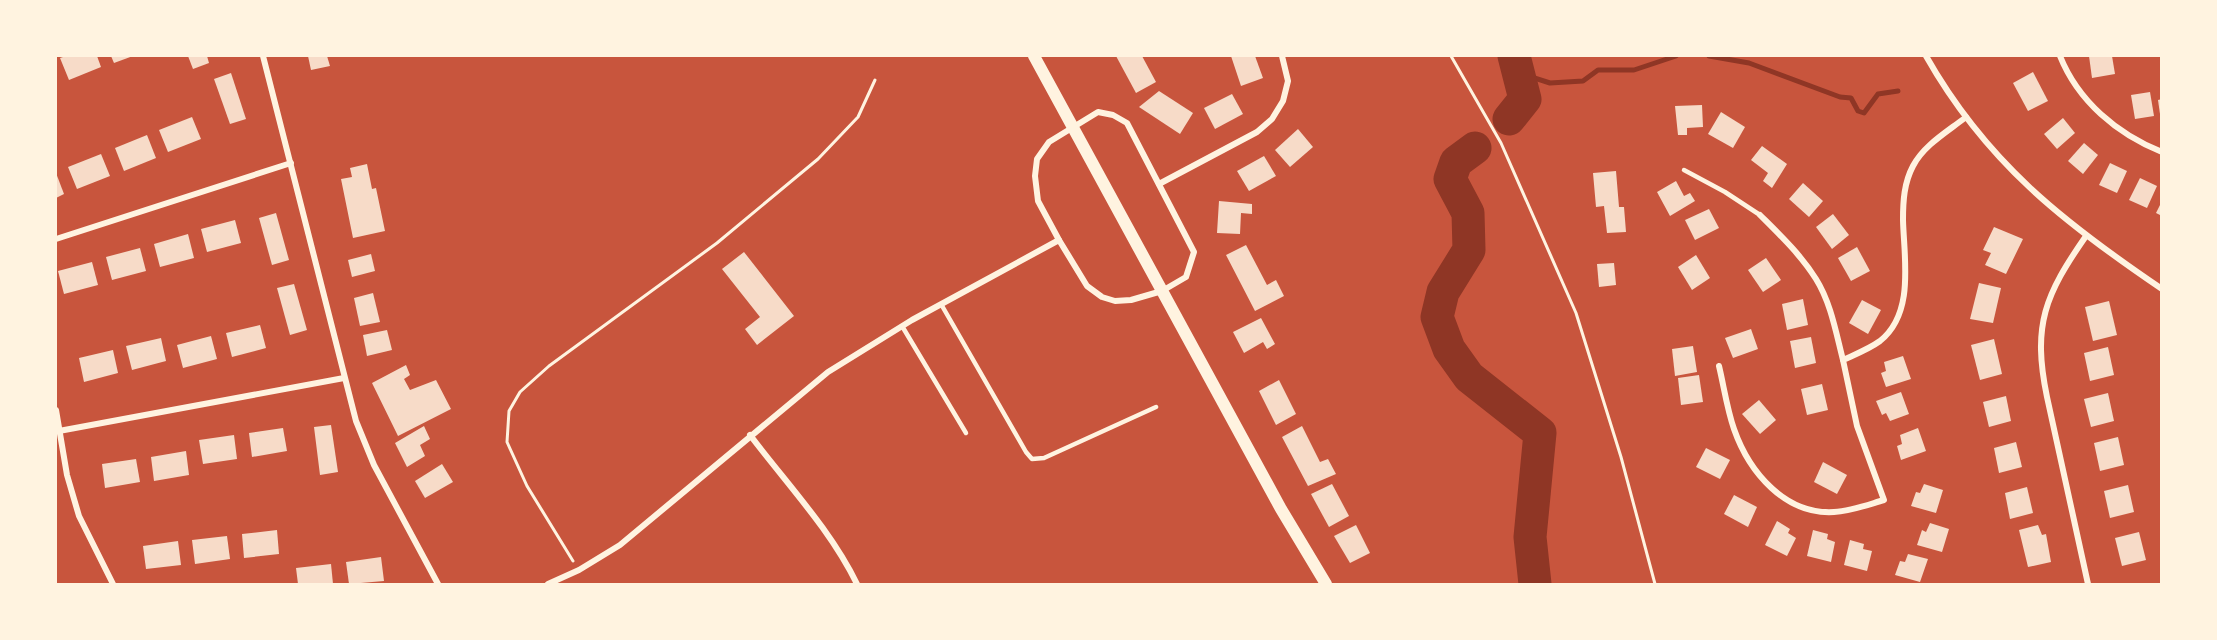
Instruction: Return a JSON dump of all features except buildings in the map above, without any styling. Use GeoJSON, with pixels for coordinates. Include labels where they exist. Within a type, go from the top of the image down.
{"type":"FeatureCollection","features":[{"type":"Feature","properties":{"kind":"main road"},"geometry":{"type":"LineString","coordinates":[[1034,56],[1281,509],[1326,585]]}},
{"type":"Feature","properties":{"kind":"street"},"geometry":{"type":"LineString","coordinates":[[263,56],[356,421],[374,465],[438,585]]}},
{"type":"Feature","properties":{"kind":"street"},"geometry":{"type":"LineString","coordinates":[[1159,184],[1257,132],[1272,119],[1283,101],[1288,81],[1282,56]]}},
{"type":"Feature","properties":{"kind":"street"},"geometry":{"type":"LineString","coordinates":[[1926,56],[1966,117],[1996,155],[2021,180],[2086,236],[2162,288]]}},
{"type":"Feature","properties":{"kind":"street"},"geometry":{"type":"LineString","coordinates":[[2060,56],[2074,85],[2087,101],[2129,135],[2162,152]]}},
{"type":"Feature","properties":{"kind":"street"},"geometry":{"type":"LineString","coordinates":[[1098,112],[1113,115],[1127,123],[1159,184],[1194,252],[1186,277],[1162,291],[1131,300],[1115,301],[1102,297],[1087,286],[1038,201],[1035,176],[1037,159],[1048,142],[1098,112]]}},
{"type":"Feature","properties":{"kind":"street"},"geometry":{"type":"LineString","coordinates":[[1843,360],[1881,340],[1897,318],[1905,290],[1903,207],[1908,178],[1922,152],[1966,117]]}},
{"type":"Feature","properties":{"kind":"street"},"geometry":{"type":"LineString","coordinates":[[56,239],[291,163]]}},
{"type":"Feature","properties":{"kind":"street"},"geometry":{"type":"LineString","coordinates":[[1719,366],[1733,427],[1741,447],[1769,487],[1799,507],[1833,512],[1884,500],[1855,418],[1830,310],[1817,280],[1798,253],[1760,215]]}},
{"type":"Feature","properties":{"kind":"street"},"geometry":{"type":"LineString","coordinates":[[2086,236],[2061,272],[2052,290],[2045,310],[2040,348],[2041,371],[2088,585]]}},
{"type":"Feature","properties":{"kind":"street"},"geometry":{"type":"LineString","coordinates":[[548,585],[579,570],[620,545],[828,372],[902,326],[1059,240]]}},
{"type":"Feature","properties":{"kind":"street"},"geometry":{"type":"LineString","coordinates":[[59,431],[344,378]]}},
{"type":"Feature","properties":{"kind":"street"},"geometry":{"type":"LineString","coordinates":[[56,410],[68,475],[79,516],[113,585]]}},
{"type":"Feature","properties":{"kind":"street"},"geometry":{"type":"LineString","coordinates":[[750,435],[813,514],[843,556],[857,585]]}},
{"type":"Feature","properties":{"kind":"lane"},"geometry":{"type":"LineString","coordinates":[[1684,170],[1725,192],[1760,215]]}},
{"type":"Feature","properties":{"kind":"lane"},"geometry":{"type":"LineString","coordinates":[[941,304],[1032,459],[1044,458],[1156,407]]}},
{"type":"Feature","properties":{"kind":"lane"},"geometry":{"type":"LineString","coordinates":[[902,326],[966,433]]}},
{"type":"Feature","properties":{"kind":"path"},"geometry":{"type":"LineString","coordinates":[[1451,56],[1501,143],[1576,313],[1621,457],[1655,585]]}},
{"type":"Feature","properties":{"kind":"path"},"geometry":{"type":"LineString","coordinates":[[579,570],[527,486],[507,442],[509,411],[520,392],[549,366],[717,243],[818,159],[858,117],[875,80]]}},
{"type":"Feature","properties":{"kind":"waterway"},"geometry":{"type":"LineString","coordinates":[[1509,119],[1525,99],[1514,56]]}},
{"type":"Feature","properties":{"kind":"waterway"},"geometry":{"type":"LineString","coordinates":[[1519,73],[1550,83],[1583,81],[1598,70],[1634,70],[1676,56]]}},
{"type":"Feature","properties":{"kind":"waterway"},"geometry":{"type":"LineString","coordinates":[[1709,56],[1749,63],[1840,97],[1851,98],[1858,111],[1864,113],[1878,94],[1898,91]]}},
{"type":"Feature","properties":{"kind":"waterway"},"geometry":{"type":"LineString","coordinates":[[1475,148],[1456,162],[1450,179],[1468,213],[1469,250],[1443,292],[1437,317],[1449,349],[1469,377],[1540,433],[1530,537],[1535,584]]}}]}
